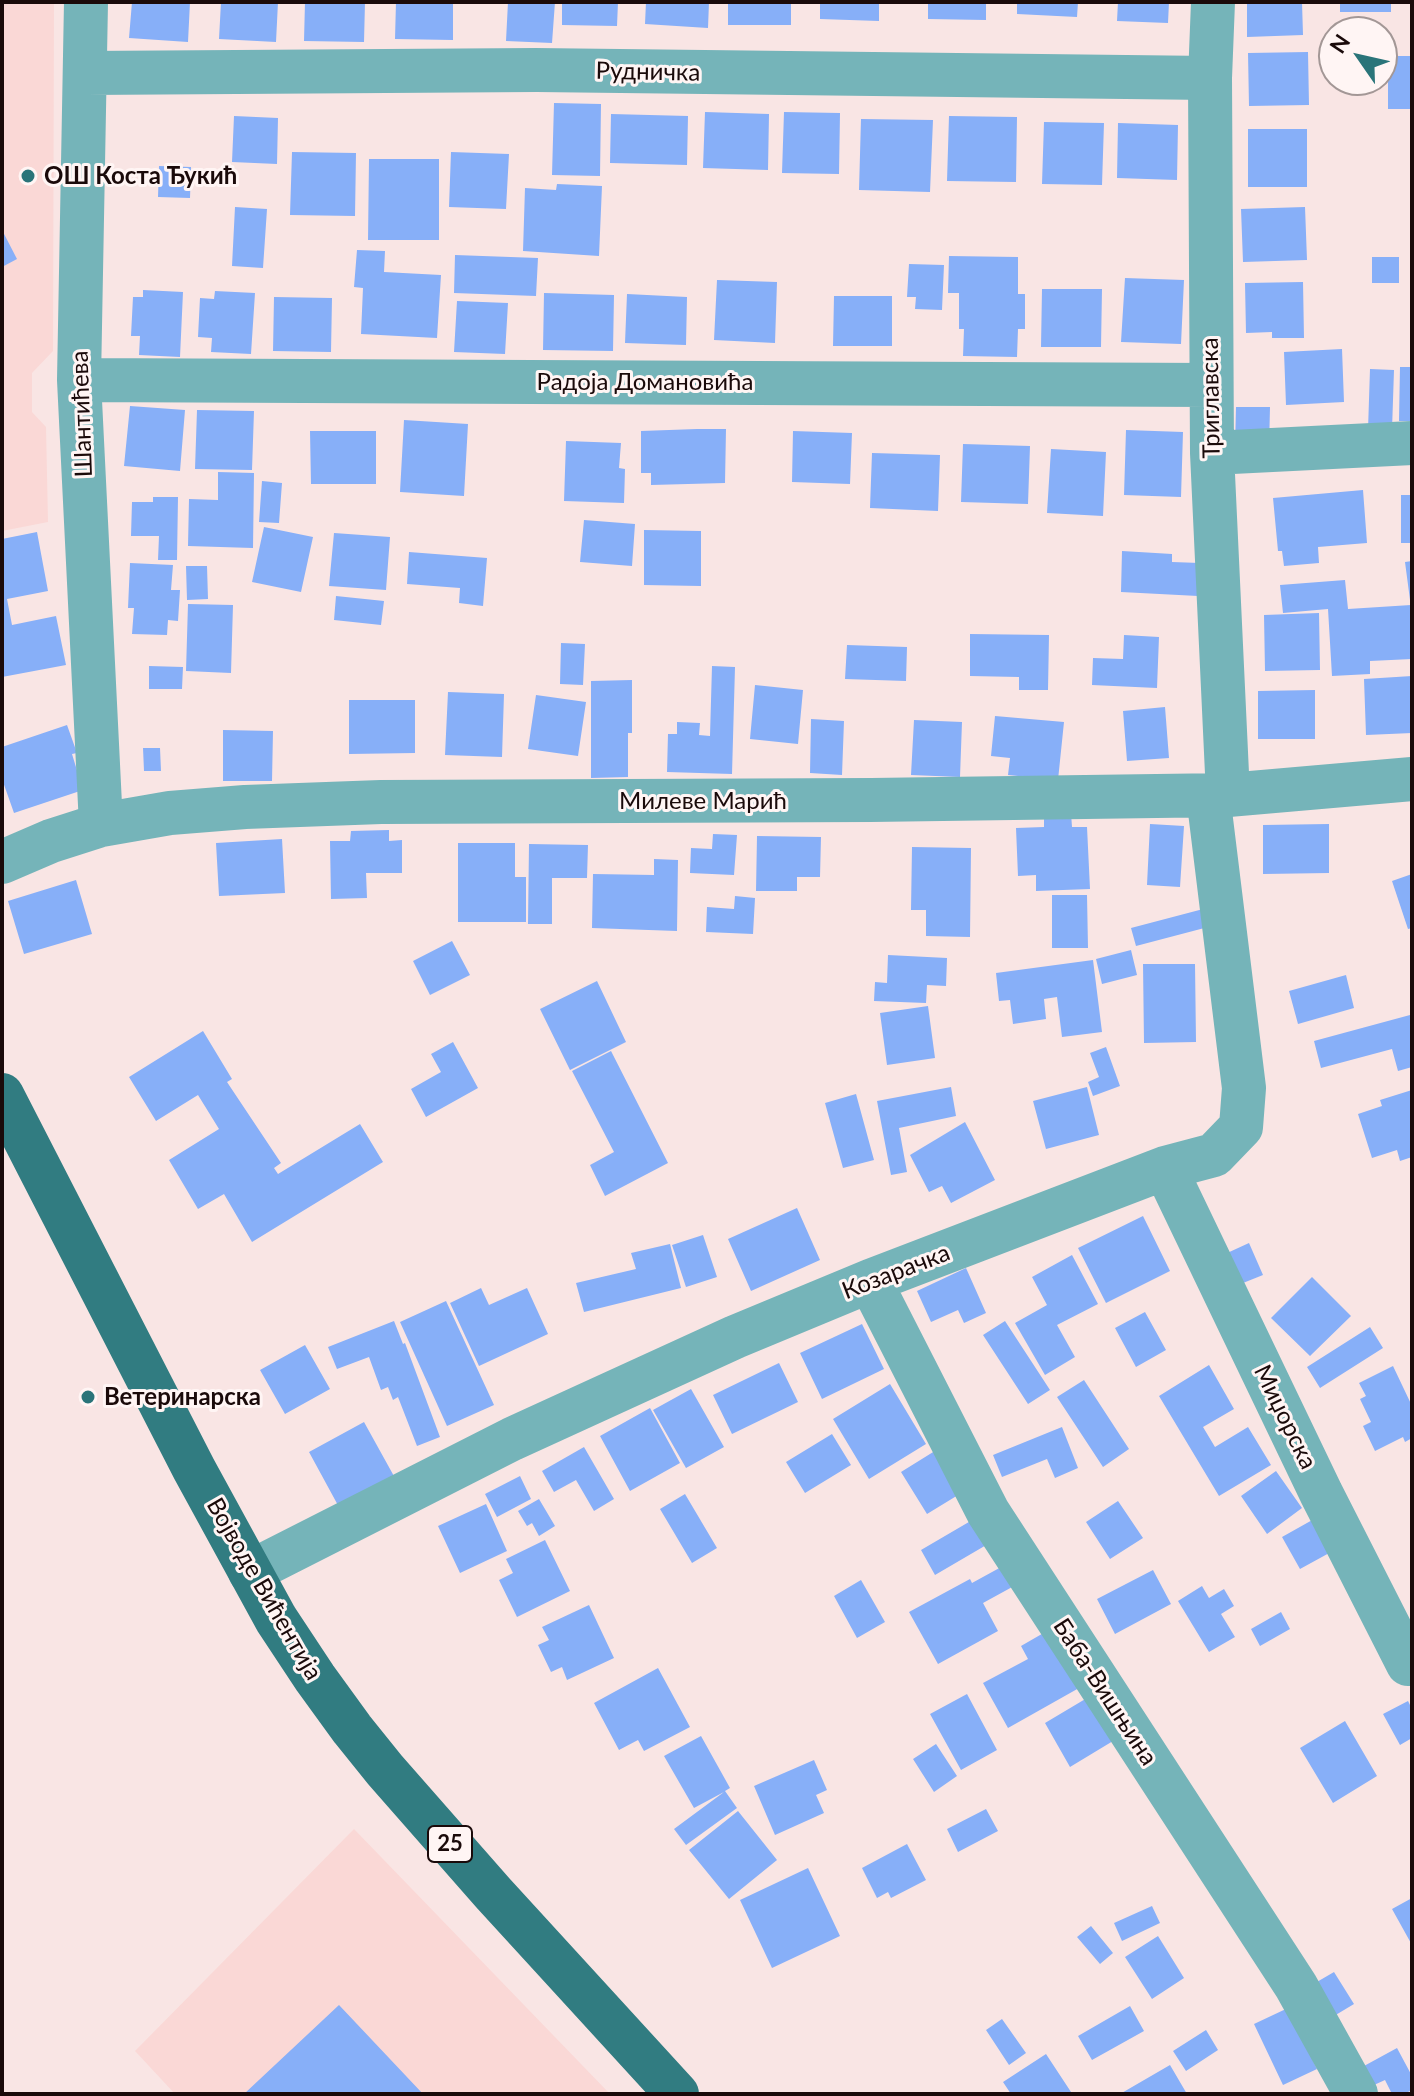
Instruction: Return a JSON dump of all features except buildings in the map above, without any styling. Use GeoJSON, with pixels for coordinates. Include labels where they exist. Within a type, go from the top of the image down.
{"type":"FeatureCollection","features":[{"type":"Feature","properties":{"kind":"main road","name":"Војводе Вићентија"},"geometry":{"type":"LineString","coordinates":[[2,1095],[276,1619],[360,1740],[493,1893],[677,2094]]}},
{"type":"Feature","properties":{"kind":"street","name":"Шантићева"},"geometry":{"type":"LineString","coordinates":[[86,2],[79,380],[101,825]]}},
{"type":"Feature","properties":{"kind":"street","name":"Триглавска"},"geometry":{"type":"LineString","coordinates":[[1213,2],[1210,78],[1211,385],[1218,795]]}},
{"type":"Feature","properties":{"kind":"street","name":"Рудничка"},"geometry":{"type":"LineString","coordinates":[[86,73],[536,70],[1210,78]]}},
{"type":"Feature","properties":{"kind":"street","name":"Радоја Домановића"},"geometry":{"type":"LineString","coordinates":[[79,380],[1211,385]]}},
{"type":"Feature","properties":{"kind":"street"},"geometry":{"type":"LineString","coordinates":[[1212,453],[1412,443]]}},
{"type":"Feature","properties":{"kind":"street","name":"Милеве Марић"},"geometry":{"type":"LineString","coordinates":[[2,862],[51,841],[101,825],[170,813],[311,804],[1218,795],[1412,779]]}},
{"type":"Feature","properties":{"kind":"street","name":"Козарачка"},"geometry":{"type":"LineString","coordinates":[[250,1572],[512,1439],[735,1337],[870,1281],[1165,1168],[1214,1155],[1241,1127],[1244,1088],[1218,795]]}},
{"type":"Feature","properties":{"kind":"street","name":"Миџорска"},"geometry":{"type":"LineString","coordinates":[[1165,1168],[1321,1493],[1408,1664]]}},
{"type":"Feature","properties":{"kind":"street","name":"Баба-Вишњина"},"geometry":{"type":"LineString","coordinates":[[870,1281],[988,1512],[1296,1986],[1356,2094]]}},
{"type":"Feature","properties":{"kind":"shaded area","name":"ОШ Коста Ђукић"},"geometry":{"type":"Polygon","coordinates":[[[2,2],[54,2],[53,351],[32,373],[32,412],[46,427],[48,522],[2,531],[2,2]]]}},
{"type":"Feature","properties":{"kind":"shaded area"},"geometry":{"type":"Polygon","coordinates":[[[354,1829],[610,2094],[175,2094],[135,2051],[354,1829]]]}},
{"type":"Feature","properties":{"kind":"place","name":"ОШ Коста Ђукић"},"geometry":{"type":"Point","coordinates":[28,176]}},
{"type":"Feature","properties":{"kind":"place","name":"Ветеринарска"},"geometry":{"type":"Point","coordinates":[88,1397]}}]}
